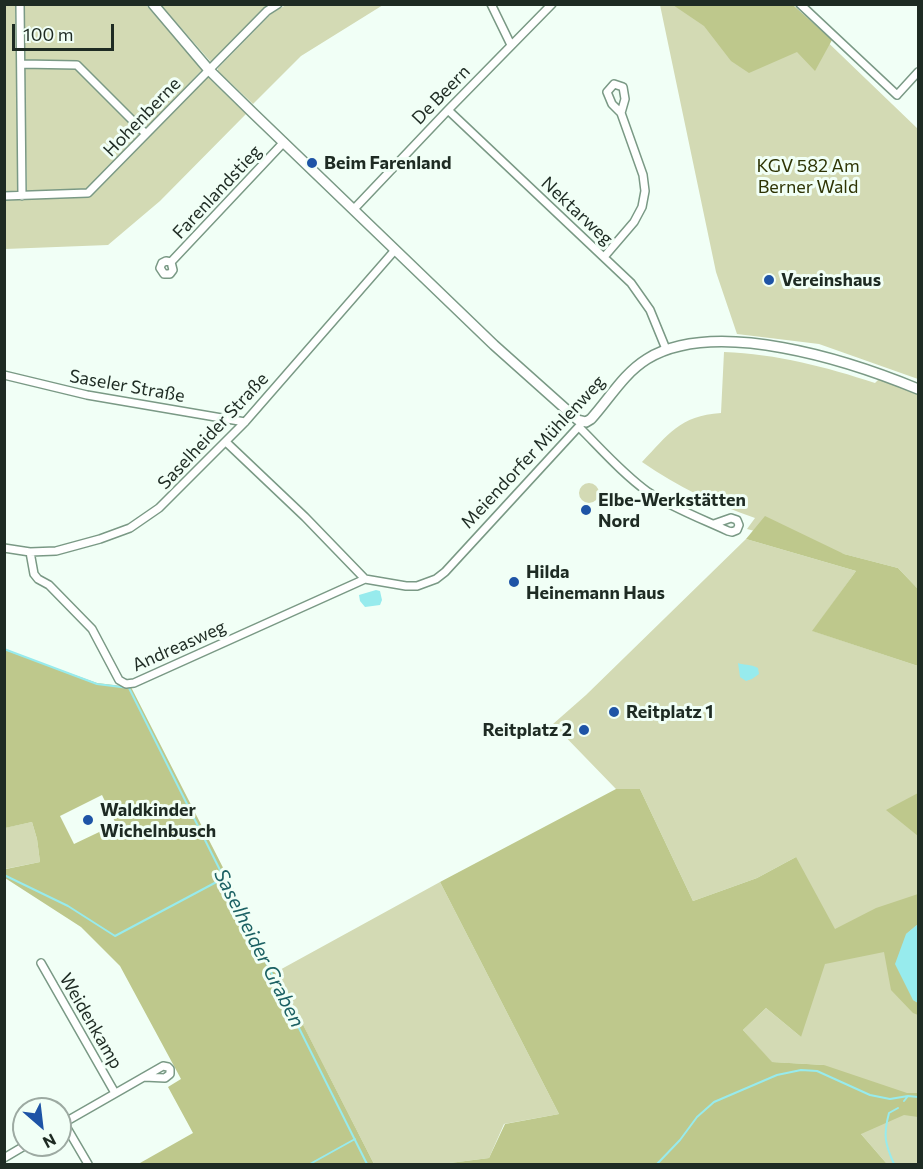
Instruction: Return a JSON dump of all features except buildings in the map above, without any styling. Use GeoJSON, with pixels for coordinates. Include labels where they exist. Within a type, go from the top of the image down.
{"type":"FeatureCollection","features":[{"type":"Feature","properties":{"kind":"street"},"geometry":{"type":"LineString","coordinates":[[20,4],[22,196]]}},
{"type":"Feature","properties":{"kind":"street"},"geometry":{"type":"LineString","coordinates":[[153,4],[209,70],[494,345],[582,425],[623,471],[650,492],[714,524]]}},
{"type":"Feature","properties":{"kind":"street","name":"Hohenberne"},"geometry":{"type":"LineString","coordinates":[[4,196],[88,193],[267,11],[278,4]]}},
{"type":"Feature","properties":{"kind":"street"},"geometry":{"type":"LineString","coordinates":[[491,4],[511,45]]}},
{"type":"Feature","properties":{"kind":"street","name":"De Beern"},"geometry":{"type":"LineString","coordinates":[[354,209],[552,4]]}},
{"type":"Feature","properties":{"kind":"street"},"geometry":{"type":"LineString","coordinates":[[800,4],[897,95],[918,72]]}},
{"type":"Feature","properties":{"kind":"street"},"geometry":{"type":"LineString","coordinates":[[21,64],[77,65],[146,134]]}},
{"type":"Feature","properties":{"kind":"street","name":"Nektarweg"},"geometry":{"type":"LineString","coordinates":[[448,110],[632,284],[650,310],[666,349]]}},
{"type":"Feature","properties":{"kind":"street"},"geometry":{"type":"LineString","coordinates":[[604,256],[634,222],[642,207],[645,191],[644,175],[621,113]]}},
{"type":"Feature","properties":{"kind":"street","name":"Farenlandstieg"},"geometry":{"type":"LineString","coordinates":[[171,262],[284,142]]}},
{"type":"Feature","properties":{"kind":"street","name":"Saselheider Straße"},"geometry":{"type":"LineString","coordinates":[[4,548],[30,552],[56,551],[100,539],[130,528],[168,501],[245,422],[395,250]]}},
{"type":"Feature","properties":{"kind":"street","name":"Meiendorfer Mühlenweg"},"geometry":{"type":"LineString","coordinates":[[365,579],[406,586],[417,586],[436,579],[445,572],[534,474],[582,425],[591,419],[615,388],[647,359],[666,349],[695,344],[725,343],[771,346],[808,352],[851,364],[918,390]]}},
{"type":"Feature","properties":{"kind":"street","name":"Saseler Straße"},"geometry":{"type":"LineString","coordinates":[[4,375],[87,395],[245,422]]}},
{"type":"Feature","properties":{"kind":"street"},"geometry":{"type":"LineString","coordinates":[[226,442],[305,517],[365,579]]}},
{"type":"Feature","properties":{"kind":"street","name":"Andreasweg"},"geometry":{"type":"LineString","coordinates":[[30,552],[34,574],[49,585],[92,629],[119,680],[126,684],[134,683],[365,579]]}},
{"type":"Feature","properties":{"kind":"street","name":"Weidenkamp"},"geometry":{"type":"LineString","coordinates":[[41,963],[115,1093]]}},
{"type":"Feature","properties":{"kind":"street"},"geometry":{"type":"LineString","coordinates":[[72,1118],[144,1077]]}},
{"type":"Feature","properties":{"kind":"street"},"geometry":{"type":"LineString","coordinates":[[72,1139],[88,1164]]}},
{"type":"Feature","properties":{"kind":"green space"},"geometry":{"type":"Polygon","coordinates":[[[4,5],[15,5],[19,192],[5,193],[4,5]]]}},
{"type":"Feature","properties":{"kind":"green space"},"geometry":{"type":"Polygon","coordinates":[[[24,5],[146,5],[201,68],[201,71],[149,126],[145,127],[77,60],[25,60],[24,5]]]}},
{"type":"Feature","properties":{"kind":"green space"},"geometry":{"type":"Polygon","coordinates":[[[161,5],[271,5],[264,8],[213,61],[210,61],[161,5]]]}},
{"type":"Feature","properties":{"kind":"green space"},"geometry":{"type":"Polygon","coordinates":[[[286,5],[383,5],[301,56],[253,104],[218,71],[218,68],[272,13],[286,5]]]}},
{"type":"Feature","properties":{"kind":"green space","name":"KGV 582 Am Berner Wald"},"geometry":{"type":"Polygon","coordinates":[[[660,5],[789,5],[918,129],[918,379],[819,344],[737,334],[716,272],[660,5]]]}},
{"type":"Feature","properties":{"kind":"green space"},"geometry":{"type":"Polygon","coordinates":[[[673,5],[793,5],[832,40],[815,71],[797,52],[749,73],[731,61],[704,26],[673,5]]]}},
{"type":"Feature","properties":{"kind":"green space"},"geometry":{"type":"Polygon","coordinates":[[[27,68],[80,70],[140,132],[140,136],[85,190],[27,192],[24,70],[27,68]]]}},
{"type":"Feature","properties":{"kind":"green space"},"geometry":{"type":"Polygon","coordinates":[[[208,77],[246,114],[160,201],[108,245],[5,249],[4,200],[89,197],[208,77]]]}},
{"type":"Feature","properties":{"kind":"green space"},"geometry":{"type":"Polygon","coordinates":[[[724,352],[763,355],[801,362],[875,383],[879,379],[918,394],[918,589],[898,568],[747,529],[755,518],[697,494],[642,462],[668,435],[685,422],[721,413],[724,352]]]}},
{"type":"Feature","properties":{"kind":"green space"},"geometry":{"type":"Polygon","coordinates":[[[589,483],[596,486],[599,493],[596,500],[589,503],[582,500],[579,493],[582,486],[589,483]]]}},
{"type":"Feature","properties":{"kind":"green space"},"geometry":{"type":"Polygon","coordinates":[[[765,516],[844,554],[898,568],[918,589],[918,666],[812,631],[856,571],[746,539],[765,516]]]}},
{"type":"Feature","properties":{"kind":"green space"},"geometry":{"type":"Polygon","coordinates":[[[746,539],[856,571],[813,631],[918,666],[918,1164],[887,1164],[861,1134],[824,1065],[771,1062],[743,1030],[766,1008],[801,1037],[796,857],[757,878],[693,901],[640,789],[616,789],[553,724],[586,695],[746,539]]]}},
{"type":"Feature","properties":{"kind":"green space"},"geometry":{"type":"Polygon","coordinates":[[[5,650],[97,683],[131,687],[374,1164],[140,1163],[193,1133],[168,1087],[181,1079],[120,966],[81,927],[5,878],[4,865],[6,869],[40,862],[32,822],[5,828],[5,650]],[[102,795],[60,816],[74,844],[116,824],[102,795]]]}},
{"type":"Feature","properties":{"kind":"green space"},"geometry":{"type":"Polygon","coordinates":[[[616,789],[640,789],[693,901],[757,878],[796,857],[835,929],[876,908],[918,894],[918,924],[906,934],[913,1000],[918,1003],[918,1015],[913,1013],[891,990],[884,952],[825,964],[801,1037],[766,1008],[743,1030],[772,1062],[824,1065],[907,1093],[918,1093],[918,1117],[904,1115],[861,1134],[887,1164],[442,1164],[489,1158],[505,1124],[559,1114],[440,882],[616,789]]]}},
{"type":"Feature","properties":{"kind":"green space"},"geometry":{"type":"Polygon","coordinates":[[[918,793],[918,836],[886,810],[918,793]]]}},
{"type":"Feature","properties":{"kind":"green space"},"geometry":{"type":"Polygon","coordinates":[[[32,822],[40,862],[5,869],[4,828],[32,822]]]}},
{"type":"Feature","properties":{"kind":"green space"},"geometry":{"type":"Polygon","coordinates":[[[440,882],[559,1114],[504,1124],[489,1158],[442,1164],[374,1164],[276,972],[440,882]]]}},
{"type":"Feature","properties":{"kind":"water"},"geometry":{"type":"Polygon","coordinates":[[[380,591],[382,600],[380,605],[365,607],[359,595],[380,591]]]}},
{"type":"Feature","properties":{"kind":"water"},"geometry":{"type":"Polygon","coordinates":[[[738,663],[758,668],[759,674],[746,681],[740,677],[738,663]]]}},
{"type":"Feature","properties":{"kind":"water"},"geometry":{"type":"Polygon","coordinates":[[[918,924],[918,1003],[913,1000],[895,964],[906,934],[918,924]]]}},
{"type":"Feature","properties":{"kind":"waterway","name":"Saselheider Graben"},"geometry":{"type":"LineString","coordinates":[[4,649],[97,684],[129,688],[367,1164]]}},
{"type":"Feature","properties":{"kind":"waterway"},"geometry":{"type":"LineString","coordinates":[[4,875],[68,906],[115,936],[224,878]]}},
{"type":"Feature","properties":{"kind":"waterway"},"geometry":{"type":"LineString","coordinates":[[657,1164],[680,1140],[697,1117],[714,1102],[777,1075],[801,1070],[817,1071],[870,1095],[890,1099],[918,1097]]}},
{"type":"Feature","properties":{"kind":"waterway"},"geometry":{"type":"LineString","coordinates":[[904,1101],[908,1096]]}},
{"type":"Feature","properties":{"kind":"waterway"},"geometry":{"type":"LineString","coordinates":[[894,1164],[887,1145],[886,1127],[889,1113],[898,1108]]}},
{"type":"Feature","properties":{"kind":"waterway"},"geometry":{"type":"LineString","coordinates":[[310,1164],[355,1139]]}},
{"type":"Feature","properties":{"kind":"place","name":"Beim Farenland"},"geometry":{"type":"Point","coordinates":[312,163]}},
{"type":"Feature","properties":{"kind":"place","name":"Vereinshaus"},"geometry":{"type":"Point","coordinates":[769,280]}},
{"type":"Feature","properties":{"kind":"place","name":"Elbe-Werkstätten Nord"},"geometry":{"type":"Point","coordinates":[586,510]}},
{"type":"Feature","properties":{"kind":"place","name":"Hilda Heinemann Haus"},"geometry":{"type":"Point","coordinates":[514,582]}},
{"type":"Feature","properties":{"kind":"place","name":"Reitplatz 1"},"geometry":{"type":"Point","coordinates":[614,712]}},
{"type":"Feature","properties":{"kind":"place","name":"Reitplatz 2"},"geometry":{"type":"Point","coordinates":[584,730]}},
{"type":"Feature","properties":{"kind":"place","name":"Waldkinder Wichelnbusch"},"geometry":{"type":"Point","coordinates":[88,820]}}]}
